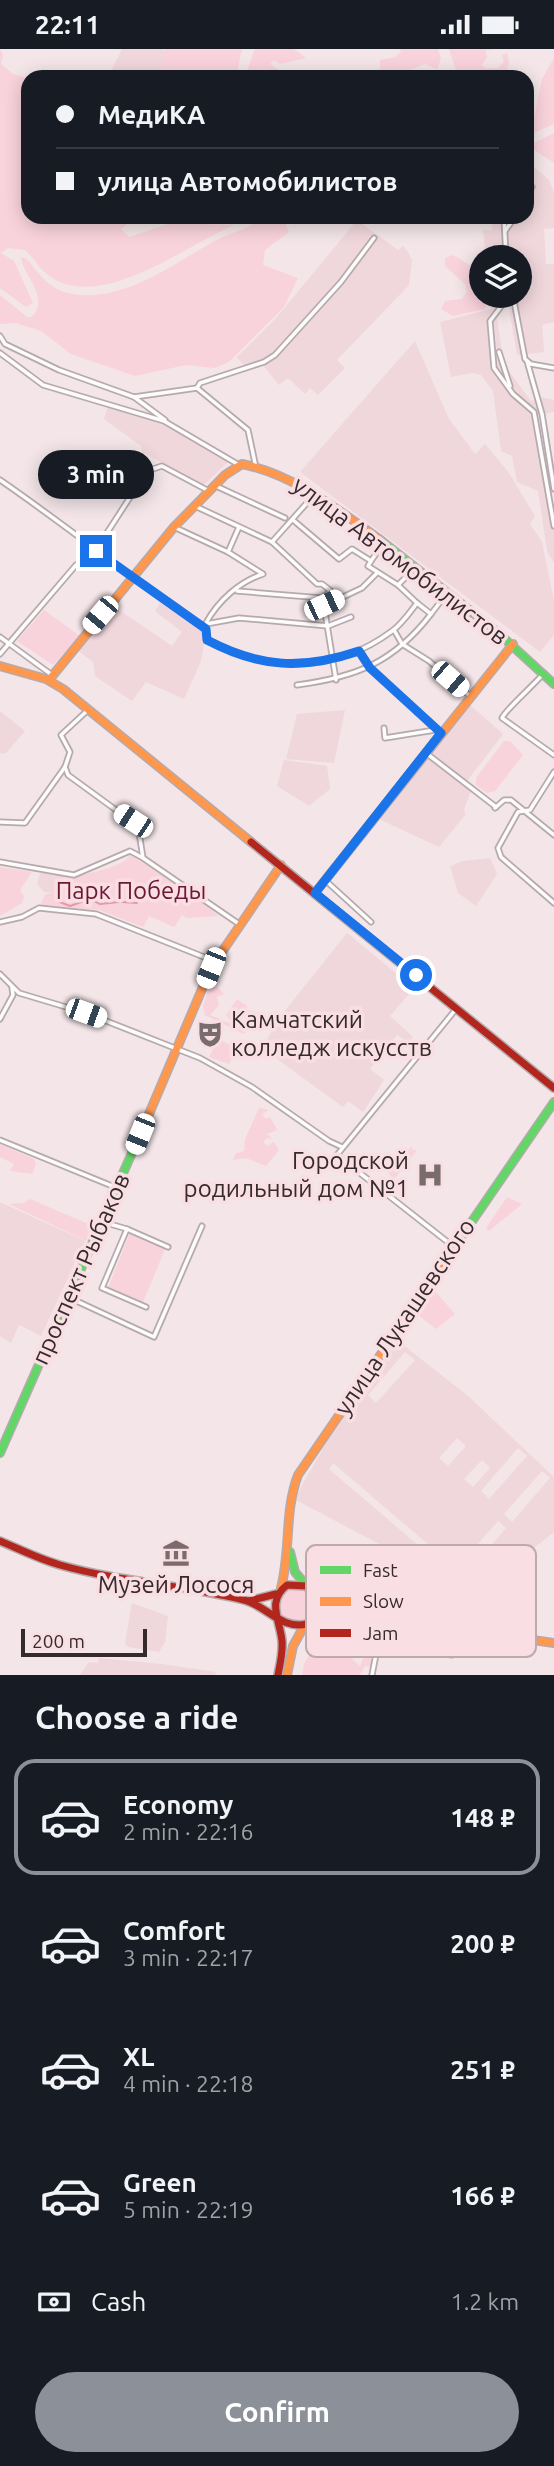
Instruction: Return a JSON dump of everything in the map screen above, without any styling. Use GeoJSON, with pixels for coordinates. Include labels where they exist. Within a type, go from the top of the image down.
{"type":"FeatureCollection","features":[{"type":"Feature","properties":{"kind":"main road","name":"улица Автомобилистов"},"geometry":{"type":"LineString","coordinates":[[239,465],[255,463],[285,475],[316,494],[513,644],[554,684]]}},
{"type":"Feature","properties":{"kind":"main road"},"geometry":{"type":"LineString","coordinates":[[51,678],[131,578],[211,488],[239,465]]}},
{"type":"Feature","properties":{"kind":"main road"},"geometry":{"type":"LineString","coordinates":[[315,893],[425,753],[438,731],[513,644]]}},
{"type":"Feature","properties":{"kind":"main road"},"geometry":{"type":"LineString","coordinates":[[0,666],[51,678],[554,1088]]}},
{"type":"Feature","properties":{"kind":"main road","name":"проспект Рыбаков"},"geometry":{"type":"LineString","coordinates":[[0,1453],[103,1222],[214,961],[281,865]]}},
{"type":"Feature","properties":{"kind":"main road","name":"улица Лукашевского"},"geometry":{"type":"LineString","coordinates":[[279,1591],[286,1571],[289,1499],[298,1475],[554,1102]]}},
{"type":"Feature","properties":{"kind":"main road"},"geometry":{"type":"LineString","coordinates":[[0,1541],[59,1565],[247,1601],[267,1609],[293,1627],[306,1623]]}},
{"type":"Feature","properties":{"kind":"main road","name":"улица Лукашевского"},"geometry":{"type":"LineString","coordinates":[[288,1543],[293,1567],[306,1585]]}},
{"type":"Feature","properties":{"kind":"main road"},"geometry":{"type":"LineString","coordinates":[[247,1601],[279,1591],[293,1583],[306,1586]]}},
{"type":"Feature","properties":{"kind":"main road"},"geometry":{"type":"LineString","coordinates":[[278,1675],[282,1645],[273,1607],[279,1591]]}},
{"type":"Feature","properties":{"kind":"main road"},"geometry":{"type":"LineString","coordinates":[[288,1675],[293,1646],[306,1626]]}},
{"type":"Feature","properties":{"kind":"main road"},"geometry":{"type":"LineString","coordinates":[[536,1640],[554,1643]]}},
{"type":"Feature","properties":{"kind":"street"},"geometry":{"type":"LineString","coordinates":[[504,224],[506,245]]}},
{"type":"Feature","properties":{"kind":"street"},"geometry":{"type":"LineString","coordinates":[[505,231],[510,224]]}},
{"type":"Feature","properties":{"kind":"street"},"geometry":{"type":"LineString","coordinates":[[134,397],[197,388],[211,379],[264,362],[275,355],[341,282],[374,238]]}},
{"type":"Feature","properties":{"kind":"street"},"geometry":{"type":"LineString","coordinates":[[501,308],[490,321],[494,368],[513,394],[534,412],[554,526]]}},
{"type":"Feature","properties":{"kind":"street"},"geometry":{"type":"LineString","coordinates":[[514,308],[542,414],[554,489]]}},
{"type":"Feature","properties":{"kind":"street"},"geometry":{"type":"LineString","coordinates":[[0,336],[5,344],[60,370],[134,397],[172,425],[239,465]]}},
{"type":"Feature","properties":{"kind":"street"},"geometry":{"type":"LineString","coordinates":[[499,352],[512,395]]}},
{"type":"Feature","properties":{"kind":"street"},"geometry":{"type":"LineString","coordinates":[[0,353],[43,385],[172,425]]}},
{"type":"Feature","properties":{"kind":"street"},"geometry":{"type":"LineString","coordinates":[[527,361],[554,367]]}},
{"type":"Feature","properties":{"kind":"street"},"geometry":{"type":"LineString","coordinates":[[197,388],[248,430],[255,463]]}},
{"type":"Feature","properties":{"kind":"street"},"geometry":{"type":"LineString","coordinates":[[0,654],[76,565],[88,562],[147,471],[153,467],[162,466],[285,518]]}},
{"type":"Feature","properties":{"kind":"street"},"geometry":{"type":"LineString","coordinates":[[0,480],[131,578],[206,627],[239,618],[328,626],[351,617]]}},
{"type":"Feature","properties":{"kind":"street"},"geometry":{"type":"LineString","coordinates":[[272,543],[316,494]]}},
{"type":"Feature","properties":{"kind":"street"},"geometry":{"type":"LineString","coordinates":[[195,506],[272,543],[317,583],[322,583],[331,591],[322,599],[236,591]]}},
{"type":"Feature","properties":{"kind":"street"},"geometry":{"type":"LineString","coordinates":[[293,520],[339,559],[352,549],[371,561]]}},
{"type":"Feature","properties":{"kind":"street"},"geometry":{"type":"LineString","coordinates":[[228,552],[239,527]]}},
{"type":"Feature","properties":{"kind":"street"},"geometry":{"type":"LineString","coordinates":[[176,528],[228,552],[263,574],[247,580],[215,608],[206,627],[207,640],[237,656],[294,665],[333,660],[359,651],[394,630],[418,603]]}},
{"type":"Feature","properties":{"kind":"street"},"geometry":{"type":"LineString","coordinates":[[383,544],[369,566],[398,585],[431,614]]}},
{"type":"Feature","properties":{"kind":"street"},"geometry":{"type":"LineString","coordinates":[[398,585],[415,568]]}},
{"type":"Feature","properties":{"kind":"street"},"geometry":{"type":"LineString","coordinates":[[324,605],[362,588],[377,573]]}},
{"type":"Feature","properties":{"kind":"street"},"geometry":{"type":"LineString","coordinates":[[297,685],[336,680],[370,668],[410,641],[446,593]]}},
{"type":"Feature","properties":{"kind":"street"},"geometry":{"type":"LineString","coordinates":[[322,599],[336,680]]}},
{"type":"Feature","properties":{"kind":"street"},"geometry":{"type":"LineString","coordinates":[[394,630],[402,644],[429,661],[470,697]]}},
{"type":"Feature","properties":{"kind":"street"},"geometry":{"type":"LineString","coordinates":[[0,637],[51,678]]}},
{"type":"Feature","properties":{"kind":"street"},"geometry":{"type":"LineString","coordinates":[[359,651],[370,668],[438,731]]}},
{"type":"Feature","properties":{"kind":"street"},"geometry":{"type":"LineString","coordinates":[[27,673],[35,664]]}},
{"type":"Feature","properties":{"kind":"street"},"geometry":{"type":"LineString","coordinates":[[544,673],[525,696],[508,707],[502,718],[554,755]]}},
{"type":"Feature","properties":{"kind":"street"},"geometry":{"type":"LineString","coordinates":[[0,822],[25,823],[65,767],[70,752],[61,735],[89,709]]}},
{"type":"Feature","properties":{"kind":"street"},"geometry":{"type":"LineString","coordinates":[[384,728],[384,737],[438,731]]}},
{"type":"Feature","properties":{"kind":"street"},"geometry":{"type":"LineString","coordinates":[[425,753],[495,808],[509,799],[554,835]]}},
{"type":"Feature","properties":{"kind":"street"},"geometry":{"type":"LineString","coordinates":[[65,767],[68,775],[138,826],[143,858]]}},
{"type":"Feature","properties":{"kind":"street"},"geometry":{"type":"LineString","coordinates":[[554,772],[530,810],[518,812],[498,848],[501,857],[554,903]]}},
{"type":"Feature","properties":{"kind":"street"},"geometry":{"type":"LineString","coordinates":[[0,862],[74,875],[130,851],[239,924]]}},
{"type":"Feature","properties":{"kind":"street"},"geometry":{"type":"LineString","coordinates":[[325,880],[371,922]]}},
{"type":"Feature","properties":{"kind":"street"},"geometry":{"type":"LineString","coordinates":[[0,922],[22,917],[39,908],[96,914],[214,961]]}},
{"type":"Feature","properties":{"kind":"street"},"geometry":{"type":"LineString","coordinates":[[0,974],[19,993],[73,1008],[177,1048],[242,1081],[329,1141],[342,1147]]}},
{"type":"Feature","properties":{"kind":"street"},"geometry":{"type":"LineString","coordinates":[[0,1019],[13,996],[12,986]]}},
{"type":"Feature","properties":{"kind":"street"},"geometry":{"type":"LineString","coordinates":[[454,1247],[337,1155],[457,1008]]}},
{"type":"Feature","properties":{"kind":"street","name":"проспект Рыбаков"},"geometry":{"type":"LineString","coordinates":[[0,1140],[117,1188]]}},
{"type":"Feature","properties":{"kind":"street"},"geometry":{"type":"LineString","coordinates":[[103,1222],[168,1247]]}},
{"type":"Feature","properties":{"kind":"street"},"geometry":{"type":"LineString","coordinates":[[69,1297],[155,1337],[202,1226]]}},
{"type":"Feature","properties":{"kind":"street"},"geometry":{"type":"LineString","coordinates":[[127,1229],[102,1288],[146,1307]]}},
{"type":"Feature","properties":{"kind":"street"},"geometry":{"type":"LineString","coordinates":[[372,1675],[375,1657]]}},
{"type":"Feature","properties":{"kind":"shaded area"},"geometry":{"type":"Polygon","coordinates":[[[122,49],[162,49],[177,55],[178,70],[112,70],[122,49]]]}},
{"type":"Feature","properties":{"kind":"shaded area"},"geometry":{"type":"Polygon","coordinates":[[[534,167],[549,180],[554,192],[554,228],[544,229],[546,264],[554,264],[554,322],[542,325],[544,352],[517,355],[509,308],[532,308],[532,245],[485,245],[483,230],[492,230],[492,224],[534,224],[534,167]]]}},
{"type":"Feature","properties":{"kind":"shaded area"},"geometry":{"type":"Polygon","coordinates":[[[354,224],[362,224],[398,250],[403,246],[412,260],[409,285],[337,360],[345,368],[318,395],[310,388],[305,394],[288,378],[279,385],[262,364],[246,368],[237,357],[277,317],[354,224]]]}},
{"type":"Feature","properties":{"kind":"shaded area"},"geometry":{"type":"Polygon","coordinates":[[[503,308],[497,319],[504,363],[511,374],[531,401],[541,397],[554,400],[554,412],[537,415],[554,528],[554,563],[547,551],[538,491],[517,482],[512,456],[501,451],[493,391],[481,375],[472,373],[451,377],[440,322],[503,308]]]}},
{"type":"Feature","properties":{"kind":"shaded area"},"geometry":{"type":"Polygon","coordinates":[[[415,341],[449,419],[475,454],[485,444],[509,473],[535,516],[530,524],[542,542],[554,601],[554,635],[540,652],[300,472],[415,341]]]}},
{"type":"Feature","properties":{"kind":"shaded area"},"geometry":{"type":"Polygon","coordinates":[[[108,407],[163,423],[228,462],[204,485],[142,452],[141,446],[104,419],[108,407]]]}},
{"type":"Feature","properties":{"kind":"shaded area"},"geometry":{"type":"Polygon","coordinates":[[[160,603],[206,633],[201,661],[184,699],[146,682],[132,701],[95,676],[93,662],[76,649],[113,606],[172,646],[182,632],[155,611],[160,603]]]}},
{"type":"Feature","properties":{"kind":"shaded area"},"geometry":{"type":"Polygon","coordinates":[[[470,705],[503,734],[467,781],[430,754],[470,705]]]}},
{"type":"Feature","properties":{"kind":"shaded area"},"geometry":{"type":"Polygon","coordinates":[[[345,710],[334,763],[286,759],[297,714],[345,710]]]}},
{"type":"Feature","properties":{"kind":"shaded area"},"geometry":{"type":"Polygon","coordinates":[[[0,711],[25,731],[5,754],[0,753],[0,711]]]}},
{"type":"Feature","properties":{"kind":"shaded area"},"geometry":{"type":"Polygon","coordinates":[[[429,757],[471,791],[464,809],[465,815],[439,847],[379,819],[429,757]]]}},
{"type":"Feature","properties":{"kind":"shaded area"},"geometry":{"type":"Polygon","coordinates":[[[284,760],[327,766],[330,789],[309,806],[277,786],[284,760]]]}},
{"type":"Feature","properties":{"kind":"shaded area"},"geometry":{"type":"Polygon","coordinates":[[[490,858],[497,874],[476,906],[458,893],[450,866],[463,861],[490,858]]]}},
{"type":"Feature","properties":{"kind":"shaded area"},"geometry":{"type":"Polygon","coordinates":[[[41,871],[65,876],[63,887],[55,893],[44,892],[37,884],[41,871]]]}},
{"type":"Feature","properties":{"kind":"shaded area"},"geometry":{"type":"Polygon","coordinates":[[[347,933],[414,988],[390,1016],[413,1037],[409,1043],[397,1035],[370,1069],[384,1080],[363,1112],[348,1101],[343,1107],[262,1048],[280,1017],[347,933]]]}},
{"type":"Feature","properties":{"kind":"shaded area"},"geometry":{"type":"Polygon","coordinates":[[[0,1202],[85,1241],[41,1336],[19,1325],[11,1343],[0,1336],[0,1202]]]}},
{"type":"Feature","properties":{"kind":"shaded area"},"geometry":{"type":"Polygon","coordinates":[[[397,1340],[468,1396],[554,1477],[554,1532],[536,1546],[491,1545],[506,1528],[498,1521],[477,1545],[429,1545],[333,1463],[329,1469],[418,1545],[381,1545],[294,1499],[324,1447],[397,1340]],[[405,1352],[368,1395],[376,1403],[415,1360],[405,1352]],[[457,1438],[439,1458],[448,1466],[466,1446],[457,1438]],[[518,1448],[481,1491],[489,1499],[527,1456],[518,1448]],[[482,1460],[464,1479],[473,1487],[490,1468],[482,1460]],[[542,1471],[504,1514],[512,1522],[550,1478],[542,1471]]]}},
{"type":"Feature","properties":{"kind":"shaded area"},"geometry":{"type":"Polygon","coordinates":[[[132,1603],[168,1616],[165,1642],[159,1652],[128,1647],[125,1643],[132,1603]]]}},
{"type":"Feature","properties":{"kind":"shaded area"},"geometry":{"type":"Polygon","coordinates":[[[99,1658],[216,1672],[215,1675],[80,1675],[89,1662],[98,1663],[99,1658]]]}},
{"type":"Feature","properties":{"kind":"green space"},"geometry":{"type":"Polygon","coordinates":[[[0,49],[3,55],[1,64],[13,74],[21,76],[21,224],[127,224],[121,229],[129,237],[168,224],[234,225],[143,272],[94,286],[71,285],[51,277],[25,250],[8,248],[1,253],[14,261],[33,303],[26,307],[0,288],[0,49]]]}},
{"type":"Feature","properties":{"kind":"green space"},"geometry":{"type":"Polygon","coordinates":[[[166,49],[242,49],[238,70],[160,70],[166,49]]]}},
{"type":"Feature","properties":{"kind":"green space"},"geometry":{"type":"Polygon","coordinates":[[[255,49],[294,49],[306,58],[280,64],[274,60],[270,64],[278,70],[248,70],[255,49]]]}},
{"type":"Feature","properties":{"kind":"green space"},"geometry":{"type":"Polygon","coordinates":[[[400,49],[438,49],[441,59],[437,69],[425,64],[408,70],[380,70],[380,60],[395,57],[401,52],[400,49]]]}},
{"type":"Feature","properties":{"kind":"green space"},"geometry":{"type":"Polygon","coordinates":[[[449,49],[495,49],[486,50],[487,58],[481,65],[485,68],[498,68],[504,62],[502,55],[507,53],[507,70],[456,70],[449,49]]]}},
{"type":"Feature","properties":{"kind":"green space"},"geometry":{"type":"Polygon","coordinates":[[[554,58],[554,124],[534,133],[534,115],[542,79],[554,58]]]}},
{"type":"Feature","properties":{"kind":"green space"},"geometry":{"type":"Polygon","coordinates":[[[554,133],[554,163],[534,150],[534,143],[554,133]]]}},
{"type":"Feature","properties":{"kind":"green space"},"geometry":{"type":"Polygon","coordinates":[[[286,224],[289,232],[265,250],[263,265],[298,278],[284,307],[230,361],[215,368],[186,365],[135,376],[71,354],[41,331],[16,323],[0,324],[0,295],[27,317],[32,317],[37,310],[37,295],[21,258],[26,258],[46,281],[61,291],[81,295],[100,294],[140,283],[211,243],[252,225],[286,224]]]}},
{"type":"Feature","properties":{"kind":"green space"},"geometry":{"type":"Polygon","coordinates":[[[453,255],[469,265],[469,308],[485,309],[453,316],[441,309],[445,301],[462,299],[467,292],[465,284],[445,266],[445,258],[453,255]]]}},
{"type":"Feature","properties":{"kind":"green space"},"geometry":{"type":"Polygon","coordinates":[[[44,610],[80,636],[53,665],[17,641],[44,610]]]}},
{"type":"Feature","properties":{"kind":"green space"},"geometry":{"type":"Polygon","coordinates":[[[504,741],[510,741],[523,755],[495,791],[487,793],[476,785],[476,778],[504,741]]]}},
{"type":"Feature","properties":{"kind":"green space","name":"Парк Победы"},"geometry":{"type":"Polygon","coordinates":[[[130,855],[204,902],[218,916],[187,918],[182,915],[174,927],[149,916],[143,927],[99,910],[40,906],[45,895],[61,889],[66,877],[111,867],[130,855]]]}},
{"type":"Feature","properties":{"kind":"green space"},"geometry":{"type":"Polygon","coordinates":[[[0,867],[32,872],[20,890],[24,896],[22,903],[0,916],[0,867]]]}},
{"type":"Feature","properties":{"kind":"green space"},"geometry":{"type":"Polygon","coordinates":[[[215,984],[224,994],[217,997],[219,1005],[210,1015],[246,1030],[244,1034],[205,1015],[203,1006],[209,987],[215,984]]]}},
{"type":"Feature","properties":{"kind":"green space"},"geometry":{"type":"Polygon","coordinates":[[[237,999],[247,1006],[247,1010],[257,1012],[256,1015],[244,1012],[232,1023],[226,1015],[237,999]]]}},
{"type":"Feature","properties":{"kind":"green space"},"geometry":{"type":"Polygon","coordinates":[[[218,1039],[237,1048],[229,1064],[209,1057],[218,1039]]]}},
{"type":"Feature","properties":{"kind":"green space"},"geometry":{"type":"Polygon","coordinates":[[[259,1108],[268,1110],[262,1115],[266,1119],[270,1117],[277,1130],[267,1134],[272,1139],[267,1138],[263,1142],[267,1146],[274,1142],[279,1150],[266,1166],[246,1158],[233,1160],[236,1153],[244,1151],[245,1139],[259,1108]]]}},
{"type":"Feature","properties":{"kind":"green space"},"geometry":{"type":"Polygon","coordinates":[[[0,1144],[34,1159],[36,1164],[32,1174],[10,1171],[14,1164],[0,1157],[0,1144]]]}},
{"type":"Feature","properties":{"kind":"green space"},"geometry":{"type":"Polygon","coordinates":[[[412,1146],[412,1150],[417,1150],[394,1179],[388,1173],[389,1168],[412,1146]]]}},
{"type":"Feature","properties":{"kind":"green space"},"geometry":{"type":"Polygon","coordinates":[[[507,1197],[522,1204],[489,1231],[486,1228],[507,1197]]]}},
{"type":"Feature","properties":{"kind":"green space"},"geometry":{"type":"Polygon","coordinates":[[[30,1199],[93,1226],[86,1241],[9,1204],[24,1203],[30,1199]]]}},
{"type":"Feature","properties":{"kind":"green space"},"geometry":{"type":"Polygon","coordinates":[[[130,1233],[166,1247],[143,1302],[108,1288],[130,1233]]]}},
{"type":"Feature","properties":{"kind":"green space"},"geometry":{"type":"Polygon","coordinates":[[[435,1291],[455,1314],[436,1329],[418,1315],[435,1291]]]}},
{"type":"Feature","properties":{"kind":"green space"},"geometry":{"type":"Polygon","coordinates":[[[289,1588],[306,1590],[306,1620],[296,1624],[289,1622],[279,1612],[279,1598],[289,1588]]]}},
{"type":"Feature","properties":{"kind":"green space"},"geometry":{"type":"Polygon","coordinates":[[[308,1657],[353,1657],[360,1666],[364,1657],[374,1657],[370,1659],[374,1667],[365,1666],[360,1675],[302,1675],[308,1657]]]}},
{"type":"Feature","properties":{"kind":"waterway"},"geometry":{"type":"LineString","coordinates":[[57,901],[70,906],[90,899],[100,904],[119,902]]}},
{"type":"Feature","properties":{"kind":"waterway"},"geometry":{"type":"LineString","coordinates":[[122,902],[137,903]]}},
{"type":"Feature","properties":{"kind":"traffic: fast"},"geometry":{"type":"LineString","coordinates":[[379,539],[497,632],[554,684]]}},
{"type":"Feature","properties":{"kind":"traffic: fast"},"geometry":{"type":"LineString","coordinates":[[453,1249],[554,1102]]}},
{"type":"Feature","properties":{"kind":"traffic: fast"},"geometry":{"type":"LineString","coordinates":[[0,1453],[146,1121]]}},
{"type":"Feature","properties":{"kind":"traffic: fast"},"geometry":{"type":"LineString","coordinates":[[290,1552],[295,1572],[306,1585]]}},
{"type":"Feature","properties":{"kind":"traffic: slow"},"geometry":{"type":"LineString","coordinates":[[49,680],[174,527],[225,475],[242,464],[297,484],[379,539]]}},
{"type":"Feature","properties":{"kind":"traffic: slow"},"geometry":{"type":"LineString","coordinates":[[315,893],[513,644]]}},
{"type":"Feature","properties":{"kind":"traffic: slow"},"geometry":{"type":"LineString","coordinates":[[0,666],[46,679],[63,689],[251,842]]}},
{"type":"Feature","properties":{"kind":"traffic: slow"},"geometry":{"type":"LineString","coordinates":[[146,1121],[211,968],[281,865]]}},
{"type":"Feature","properties":{"kind":"traffic: slow"},"geometry":{"type":"LineString","coordinates":[[281,1588],[291,1503],[298,1475],[453,1249]]}},
{"type":"Feature","properties":{"kind":"traffic: slow"},"geometry":{"type":"LineString","coordinates":[[287,1675],[293,1646],[304,1626]]}},
{"type":"Feature","properties":{"kind":"traffic: slow"},"geometry":{"type":"LineString","coordinates":[[536,1640],[554,1643]]}},
{"type":"Feature","properties":{"kind":"traffic: jam"},"geometry":{"type":"LineString","coordinates":[[251,842],[554,1088]]}},
{"type":"Feature","properties":{"kind":"traffic: jam"},"geometry":{"type":"LineString","coordinates":[[0,1541],[44,1560],[83,1571],[244,1600],[277,1619]]}},
{"type":"Feature","properties":{"kind":"traffic: jam"},"geometry":{"type":"LineString","coordinates":[[277,1619],[276,1604],[281,1591],[287,1585],[306,1586]]}},
{"type":"Feature","properties":{"kind":"traffic: jam"},"geometry":{"type":"LineString","coordinates":[[249,1601],[276,1594]]}},
{"type":"Feature","properties":{"kind":"traffic: jam"},"geometry":{"type":"LineString","coordinates":[[277,1619],[289,1624],[306,1624]]}},
{"type":"Feature","properties":{"kind":"traffic: jam"},"geometry":{"type":"LineString","coordinates":[[277,1619],[282,1645],[278,1675]]}},
{"type":"Feature","properties":{"kind":"place","name":"Камчатский колледж искусств"},"geometry":{"type":"Point","coordinates":[210,1034]}},
{"type":"Feature","properties":{"kind":"place","name":"Городской родильный дом №1"},"geometry":{"type":"Point","coordinates":[430,1175]}},
{"type":"Feature","properties":{"kind":"place","name":"Музей Лосося"},"geometry":{"type":"Point","coordinates":[176,1553]}},
{"type":"Feature","properties":{"kind":"route"},"geometry":{"type":"LineString","coordinates":[[96,551],[206,629],[207,640],[237,656],[294,665],[333,660],[359,651],[370,668],[441,733],[315,893],[416,975]]}}]}
